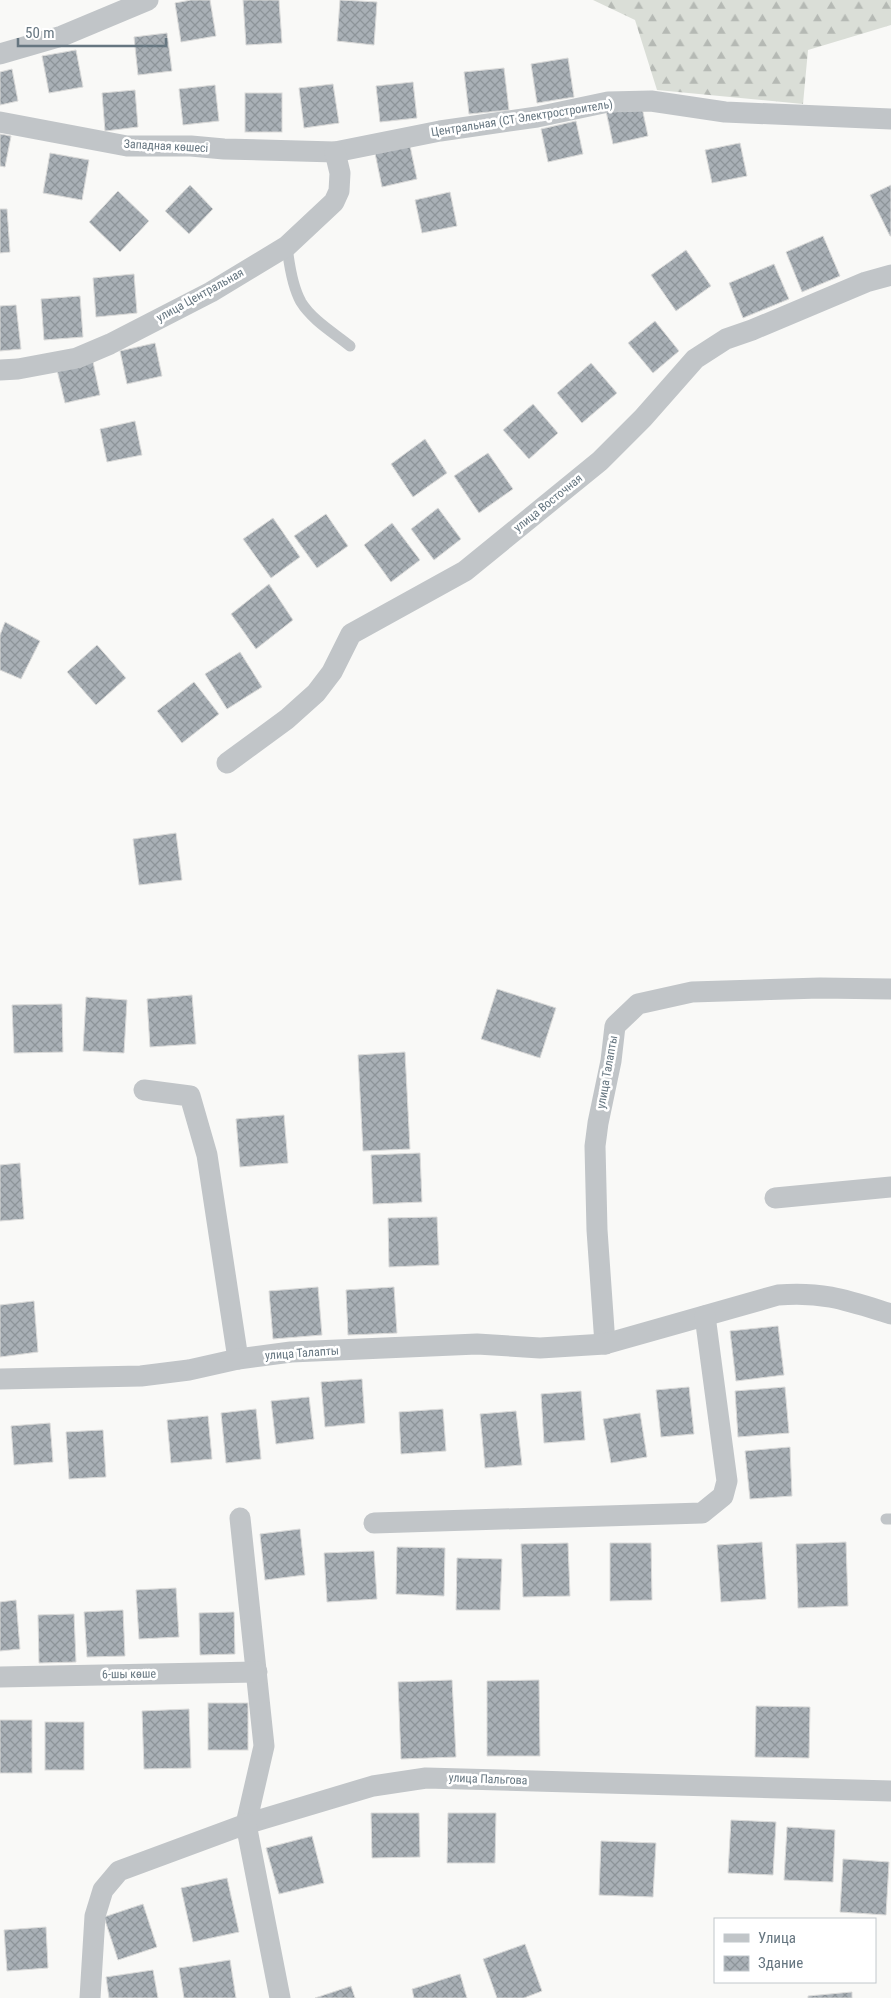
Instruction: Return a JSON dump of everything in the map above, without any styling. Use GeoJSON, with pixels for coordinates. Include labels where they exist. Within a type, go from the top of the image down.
{"type":"FeatureCollection","features":[{"type":"Feature","properties":{"kind":"street"},"geometry":{"type":"LineString","coordinates":[[0,54],[62,36],[148,0]]}},
{"type":"Feature","properties":{"kind":"street","name":"Центральная (СТ Электростроитель)"},"geometry":{"type":"LineString","coordinates":[[335,152],[440,131],[537,117],[608,102],[651,101],[725,112],[891,119]]}},
{"type":"Feature","properties":{"kind":"street","name":"Западная көшесі"},"geometry":{"type":"LineString","coordinates":[[0,122],[127,146],[191,146],[224,149],[335,152]]}},
{"type":"Feature","properties":{"kind":"street","name":"улица Центральная"},"geometry":{"type":"LineString","coordinates":[[0,370],[18,369],[77,358],[110,344],[211,292],[287,246],[334,202],[339,191],[340,173],[335,152]]}},
{"type":"Feature","properties":{"kind":"street","name":"улица Восточная"},"geometry":{"type":"LineString","coordinates":[[227,763],[288,719],[316,693],[332,672],[351,634],[465,571],[600,461],[643,418],[695,358],[726,339],[866,282],[891,275]]}},
{"type":"Feature","properties":{"kind":"street","name":"улица Талапты"},"geometry":{"type":"LineString","coordinates":[[605,1344],[597,1230],[596,1146],[598,1123],[611,1061],[615,1026],[638,1004],[692,992],[891,988]]}},
{"type":"Feature","properties":{"kind":"street"},"geometry":{"type":"LineString","coordinates":[[144,1090],[190,1096],[207,1155],[238,1359]]}},
{"type":"Feature","properties":{"kind":"street"},"geometry":{"type":"LineString","coordinates":[[775,1198],[891,1187]]}},
{"type":"Feature","properties":{"kind":"street","name":"улица Талапты"},"geometry":{"type":"LineString","coordinates":[[0,1379],[141,1376],[189,1370],[238,1359],[291,1352],[478,1344],[540,1348],[605,1344],[778,1295],[830,1296],[891,1314]]}},
{"type":"Feature","properties":{"kind":"street"},"geometry":{"type":"LineString","coordinates":[[374,1523],[702,1513],[722,1496],[727,1481],[704,1316]]}},
{"type":"Feature","properties":{"kind":"street"},"geometry":{"type":"LineString","coordinates":[[240,1518],[264,1746],[246,1824],[280,1998]]}},
{"type":"Feature","properties":{"kind":"street","name":"6-шы көше"},"geometry":{"type":"LineString","coordinates":[[0,1676],[257,1672]]}},
{"type":"Feature","properties":{"kind":"street","name":"улица Пальгова"},"geometry":{"type":"LineString","coordinates":[[90,1998],[95,1916],[103,1890],[119,1871],[246,1824],[374,1786],[426,1778],[891,1791]]}},
{"type":"Feature","properties":{"kind":"lane"},"geometry":{"type":"LineString","coordinates":[[287,246],[290,268],[300,301],[309,313],[350,346]]}},
{"type":"Feature","properties":{"kind":"green space"},"geometry":{"type":"Polygon","coordinates":[[[593,0],[891,0],[891,25],[808,50],[803,104],[657,90],[635,20],[593,0]]]}},
{"type":"Feature","properties":{"kind":"building"},"geometry":{"type":"Polygon","coordinates":[[[191,0],[210,0],[216,36],[181,42],[175,3],[191,0]]]}},
{"type":"Feature","properties":{"kind":"building"},"geometry":{"type":"Polygon","coordinates":[[[243,0],[279,0],[282,43],[246,45],[243,0]]]}},
{"type":"Feature","properties":{"kind":"building"},"geometry":{"type":"Polygon","coordinates":[[[340,0],[377,2],[374,45],[337,41],[340,0]]]}},
{"type":"Feature","properties":{"kind":"building"},"geometry":{"type":"Polygon","coordinates":[[[167,33],[172,71],[138,75],[134,37],[167,33]]]}},
{"type":"Feature","properties":{"kind":"building"},"geometry":{"type":"Polygon","coordinates":[[[76,50],[83,87],[49,93],[42,56],[76,50]]]}},
{"type":"Feature","properties":{"kind":"building"},"geometry":{"type":"Polygon","coordinates":[[[568,58],[574,97],[537,103],[531,64],[568,58]]]}},
{"type":"Feature","properties":{"kind":"building"},"geometry":{"type":"Polygon","coordinates":[[[504,68],[509,110],[469,114],[464,72],[504,68]]]}},
{"type":"Feature","properties":{"kind":"building"},"geometry":{"type":"Polygon","coordinates":[[[12,69],[18,101],[0,105],[0,72],[12,69]]]}},
{"type":"Feature","properties":{"kind":"building"},"geometry":{"type":"Polygon","coordinates":[[[413,82],[417,118],[380,122],[376,86],[413,82]]]}},
{"type":"Feature","properties":{"kind":"building"},"geometry":{"type":"Polygon","coordinates":[[[333,84],[339,123],[304,128],[299,88],[333,84]]]}},
{"type":"Feature","properties":{"kind":"building"},"geometry":{"type":"Polygon","coordinates":[[[215,85],[219,121],[183,125],[179,89],[215,85]]]}},
{"type":"Feature","properties":{"kind":"building"},"geometry":{"type":"Polygon","coordinates":[[[135,90],[138,127],[105,131],[102,93],[135,90]]]}},
{"type":"Feature","properties":{"kind":"building"},"geometry":{"type":"Polygon","coordinates":[[[245,93],[282,93],[282,132],[245,132],[245,93]]]}},
{"type":"Feature","properties":{"kind":"building"},"geometry":{"type":"Polygon","coordinates":[[[641,103],[648,136],[613,144],[606,111],[641,103]]]}},
{"type":"Feature","properties":{"kind":"building"},"geometry":{"type":"Polygon","coordinates":[[[576,121],[583,154],[548,162],[541,129],[576,121]]]}},
{"type":"Feature","properties":{"kind":"building"},"geometry":{"type":"Polygon","coordinates":[[[0,134],[11,136],[5,167],[0,166],[0,134]]]}},
{"type":"Feature","properties":{"kind":"building"},"geometry":{"type":"Polygon","coordinates":[[[740,143],[747,176],[712,183],[705,150],[740,143]]]}},
{"type":"Feature","properties":{"kind":"building"},"geometry":{"type":"Polygon","coordinates":[[[410,146],[417,179],[382,187],[375,153],[410,146]]]}},
{"type":"Feature","properties":{"kind":"building"},"geometry":{"type":"Polygon","coordinates":[[[50,153],[89,160],[82,200],[43,193],[50,153]]]}},
{"type":"Feature","properties":{"kind":"building"},"geometry":{"type":"Polygon","coordinates":[[[190,185],[213,209],[189,234],[165,211],[190,185]]]}},
{"type":"Feature","properties":{"kind":"building"},"geometry":{"type":"Polygon","coordinates":[[[891,185],[891,236],[890,236],[870,195],[891,185]]]}},
{"type":"Feature","properties":{"kind":"building"},"geometry":{"type":"Polygon","coordinates":[[[118,191],[149,221],[120,252],[89,222],[118,191]]]}},
{"type":"Feature","properties":{"kind":"building"},"geometry":{"type":"Polygon","coordinates":[[[450,192],[457,226],[422,233],[415,200],[450,192]]]}},
{"type":"Feature","properties":{"kind":"building"},"geometry":{"type":"Polygon","coordinates":[[[0,209],[7,209],[10,252],[0,253],[0,209]]]}},
{"type":"Feature","properties":{"kind":"building"},"geometry":{"type":"Polygon","coordinates":[[[823,236],[840,276],[802,292],[786,252],[823,236]]]}},
{"type":"Feature","properties":{"kind":"building"},"geometry":{"type":"Polygon","coordinates":[[[686,250],[711,286],[676,311],[651,275],[686,250]]]}},
{"type":"Feature","properties":{"kind":"building"},"geometry":{"type":"Polygon","coordinates":[[[774,264],[789,299],[743,318],[729,283],[774,264]]]}},
{"type":"Feature","properties":{"kind":"building"},"geometry":{"type":"Polygon","coordinates":[[[134,274],[137,313],[96,317],[93,278],[134,274]]]}},
{"type":"Feature","properties":{"kind":"building"},"geometry":{"type":"Polygon","coordinates":[[[80,296],[83,337],[44,340],[41,299],[80,296]]]}},
{"type":"Feature","properties":{"kind":"building"},"geometry":{"type":"Polygon","coordinates":[[[16,305],[21,349],[0,351],[0,306],[16,305]]]}},
{"type":"Feature","properties":{"kind":"building"},"geometry":{"type":"Polygon","coordinates":[[[655,321],[679,351],[653,373],[628,343],[655,321]]]}},
{"type":"Feature","properties":{"kind":"building"},"geometry":{"type":"Polygon","coordinates":[[[155,343],[162,376],[127,384],[120,351],[155,343]]]}},
{"type":"Feature","properties":{"kind":"building"},"geometry":{"type":"Polygon","coordinates":[[[93,362],[100,395],[65,403],[57,370],[93,362]]]}},
{"type":"Feature","properties":{"kind":"building"},"geometry":{"type":"Polygon","coordinates":[[[591,363],[617,393],[582,423],[557,393],[591,363]]]}},
{"type":"Feature","properties":{"kind":"building"},"geometry":{"type":"Polygon","coordinates":[[[533,404],[558,433],[529,459],[503,430],[533,404]]]}},
{"type":"Feature","properties":{"kind":"building"},"geometry":{"type":"Polygon","coordinates":[[[135,421],[142,455],[107,462],[100,429],[135,421]]]}},
{"type":"Feature","properties":{"kind":"building"},"geometry":{"type":"Polygon","coordinates":[[[425,439],[447,473],[413,497],[391,464],[425,439]]]}},
{"type":"Feature","properties":{"kind":"building"},"geometry":{"type":"Polygon","coordinates":[[[488,453],[513,489],[479,513],[454,476],[488,453]]]}},
{"type":"Feature","properties":{"kind":"building"},"geometry":{"type":"Polygon","coordinates":[[[438,508],[461,539],[434,560],[411,529],[438,508]]]}},
{"type":"Feature","properties":{"kind":"building"},"geometry":{"type":"Polygon","coordinates":[[[326,514],[348,546],[317,568],[294,536],[326,514]]]}},
{"type":"Feature","properties":{"kind":"building"},"geometry":{"type":"Polygon","coordinates":[[[273,518],[300,557],[271,578],[243,539],[273,518]]]}},
{"type":"Feature","properties":{"kind":"building"},"geometry":{"type":"Polygon","coordinates":[[[392,523],[420,560],[391,582],[364,545],[392,523]]]}},
{"type":"Feature","properties":{"kind":"building"},"geometry":{"type":"Polygon","coordinates":[[[269,584],[293,620],[256,649],[231,614],[269,584]]]}},
{"type":"Feature","properties":{"kind":"building"},"geometry":{"type":"Polygon","coordinates":[[[5,622],[40,641],[21,679],[0,670],[0,635],[5,622]]]}},
{"type":"Feature","properties":{"kind":"building"},"geometry":{"type":"Polygon","coordinates":[[[97,645],[126,678],[96,705],[67,672],[97,645]]]}},
{"type":"Feature","properties":{"kind":"building"},"geometry":{"type":"Polygon","coordinates":[[[240,652],[262,687],[227,709],[205,674],[240,652]]]}},
{"type":"Feature","properties":{"kind":"building"},"geometry":{"type":"Polygon","coordinates":[[[194,682],[219,714],[182,743],[157,711],[194,682]]]}},
{"type":"Feature","properties":{"kind":"building"},"geometry":{"type":"Polygon","coordinates":[[[176,833],[182,880],[139,885],[133,839],[176,833]]]}},
{"type":"Feature","properties":{"kind":"building"},"geometry":{"type":"Polygon","coordinates":[[[497,989],[556,1008],[540,1058],[481,1039],[497,989]]]}},
{"type":"Feature","properties":{"kind":"building"},"geometry":{"type":"Polygon","coordinates":[[[192,995],[196,1044],[150,1047],[147,999],[192,995]]]}},
{"type":"Feature","properties":{"kind":"building"},"geometry":{"type":"Polygon","coordinates":[[[86,997],[127,1000],[124,1053],[83,1051],[86,997]]]}},
{"type":"Feature","properties":{"kind":"building"},"geometry":{"type":"Polygon","coordinates":[[[62,1004],[63,1052],[14,1053],[12,1005],[62,1004]]]}},
{"type":"Feature","properties":{"kind":"building"},"geometry":{"type":"Polygon","coordinates":[[[405,1052],[410,1149],[363,1151],[358,1055],[405,1052]]]}},
{"type":"Feature","properties":{"kind":"building"},"geometry":{"type":"Polygon","coordinates":[[[284,1115],[288,1163],[240,1167],[236,1119],[284,1115]]]}},
{"type":"Feature","properties":{"kind":"building"},"geometry":{"type":"Polygon","coordinates":[[[420,1153],[422,1202],[373,1204],[371,1155],[420,1153]]]}},
{"type":"Feature","properties":{"kind":"building"},"geometry":{"type":"Polygon","coordinates":[[[20,1163],[24,1219],[0,1221],[0,1165],[20,1163]]]}},
{"type":"Feature","properties":{"kind":"building"},"geometry":{"type":"Polygon","coordinates":[[[437,1217],[439,1265],[389,1267],[388,1218],[437,1217]]]}},
{"type":"Feature","properties":{"kind":"building"},"geometry":{"type":"Polygon","coordinates":[[[318,1287],[322,1335],[273,1339],[269,1291],[318,1287]]]}},
{"type":"Feature","properties":{"kind":"building"},"geometry":{"type":"Polygon","coordinates":[[[394,1287],[397,1333],[348,1335],[346,1290],[394,1287]]]}},
{"type":"Feature","properties":{"kind":"building"},"geometry":{"type":"Polygon","coordinates":[[[34,1301],[38,1352],[0,1357],[0,1305],[34,1301]]]}},
{"type":"Feature","properties":{"kind":"building"},"geometry":{"type":"Polygon","coordinates":[[[778,1326],[784,1375],[736,1381],[730,1331],[778,1326]]]}},
{"type":"Feature","properties":{"kind":"building"},"geometry":{"type":"Polygon","coordinates":[[[362,1379],[365,1423],[325,1427],[321,1382],[362,1379]]]}},
{"type":"Feature","properties":{"kind":"building"},"geometry":{"type":"Polygon","coordinates":[[[689,1387],[694,1434],[661,1437],[656,1390],[689,1387]]]}},
{"type":"Feature","properties":{"kind":"building"},"geometry":{"type":"Polygon","coordinates":[[[785,1387],[789,1433],[738,1437],[735,1391],[785,1387]]]}},
{"type":"Feature","properties":{"kind":"building"},"geometry":{"type":"Polygon","coordinates":[[[581,1391],[585,1440],[544,1443],[541,1394],[581,1391]]]}},
{"type":"Feature","properties":{"kind":"building"},"geometry":{"type":"Polygon","coordinates":[[[309,1397],[314,1439],[276,1444],[271,1401],[309,1397]]]}},
{"type":"Feature","properties":{"kind":"building"},"geometry":{"type":"Polygon","coordinates":[[[256,1409],[261,1459],[226,1463],[221,1413],[256,1409]]]}},
{"type":"Feature","properties":{"kind":"building"},"geometry":{"type":"Polygon","coordinates":[[[443,1409],[446,1451],[401,1454],[399,1412],[443,1409]]]}},
{"type":"Feature","properties":{"kind":"building"},"geometry":{"type":"Polygon","coordinates":[[[516,1411],[522,1465],[485,1468],[480,1414],[516,1411]]]}},
{"type":"Feature","properties":{"kind":"building"},"geometry":{"type":"Polygon","coordinates":[[[640,1413],[647,1457],[611,1463],[603,1419],[640,1413]]]}},
{"type":"Feature","properties":{"kind":"building"},"geometry":{"type":"Polygon","coordinates":[[[208,1416],[212,1459],[171,1463],[167,1420],[208,1416]]]}},
{"type":"Feature","properties":{"kind":"building"},"geometry":{"type":"Polygon","coordinates":[[[50,1423],[53,1462],[14,1465],[11,1426],[50,1423]]]}},
{"type":"Feature","properties":{"kind":"building"},"geometry":{"type":"Polygon","coordinates":[[[103,1430],[106,1477],[69,1479],[66,1432],[103,1430]]]}},
{"type":"Feature","properties":{"kind":"building"},"geometry":{"type":"Polygon","coordinates":[[[790,1447],[792,1496],[750,1499],[745,1451],[790,1447]]]}},
{"type":"Feature","properties":{"kind":"building"},"geometry":{"type":"Polygon","coordinates":[[[300,1529],[305,1575],[265,1580],[260,1534],[300,1529]]]}},
{"type":"Feature","properties":{"kind":"building"},"geometry":{"type":"Polygon","coordinates":[[[762,1542],[766,1599],[721,1602],[717,1545],[762,1542]]]}},
{"type":"Feature","properties":{"kind":"building"},"geometry":{"type":"Polygon","coordinates":[[[846,1542],[848,1606],[798,1608],[796,1544],[846,1542]]]}},
{"type":"Feature","properties":{"kind":"building"},"geometry":{"type":"Polygon","coordinates":[[[568,1543],[570,1596],[523,1597],[521,1544],[568,1543]]]}},
{"type":"Feature","properties":{"kind":"building"},"geometry":{"type":"Polygon","coordinates":[[[610,1543],[651,1543],[652,1600],[610,1601],[610,1543]]]}},
{"type":"Feature","properties":{"kind":"building"},"geometry":{"type":"Polygon","coordinates":[[[397,1547],[445,1548],[444,1596],[396,1594],[397,1547]]]}},
{"type":"Feature","properties":{"kind":"building"},"geometry":{"type":"Polygon","coordinates":[[[374,1551],[377,1599],[327,1602],[324,1553],[374,1551]]]}},
{"type":"Feature","properties":{"kind":"building"},"geometry":{"type":"Polygon","coordinates":[[[457,1558],[502,1559],[500,1610],[456,1610],[457,1558]]]}},
{"type":"Feature","properties":{"kind":"building"},"geometry":{"type":"Polygon","coordinates":[[[176,1588],[179,1637],[139,1639],[136,1590],[176,1588]]]}},
{"type":"Feature","properties":{"kind":"building"},"geometry":{"type":"Polygon","coordinates":[[[16,1600],[20,1649],[0,1651],[0,1602],[16,1600]]]}},
{"type":"Feature","properties":{"kind":"building"},"geometry":{"type":"Polygon","coordinates":[[[123,1610],[125,1656],[87,1657],[84,1612],[123,1610]]]}},
{"type":"Feature","properties":{"kind":"building"},"geometry":{"type":"Polygon","coordinates":[[[234,1612],[235,1654],[200,1655],[199,1613],[234,1612]]]}},
{"type":"Feature","properties":{"kind":"building"},"geometry":{"type":"Polygon","coordinates":[[[74,1614],[76,1662],[39,1663],[38,1615],[74,1614]]]}},
{"type":"Feature","properties":{"kind":"building"},"geometry":{"type":"Polygon","coordinates":[[[452,1680],[456,1757],[401,1759],[398,1682],[452,1680]]]}},
{"type":"Feature","properties":{"kind":"building"},"geometry":{"type":"Polygon","coordinates":[[[539,1680],[540,1756],[487,1756],[487,1681],[539,1680]]]}},
{"type":"Feature","properties":{"kind":"building"},"geometry":{"type":"Polygon","coordinates":[[[208,1703],[248,1703],[248,1750],[208,1750],[208,1703]]]}},
{"type":"Feature","properties":{"kind":"building"},"geometry":{"type":"Polygon","coordinates":[[[756,1706],[810,1707],[809,1758],[755,1757],[756,1706]]]}},
{"type":"Feature","properties":{"kind":"building"},"geometry":{"type":"Polygon","coordinates":[[[189,1709],[191,1768],[144,1769],[142,1711],[189,1709]]]}},
{"type":"Feature","properties":{"kind":"building"},"geometry":{"type":"Polygon","coordinates":[[[0,1720],[32,1720],[32,1773],[0,1773],[0,1720]]]}},
{"type":"Feature","properties":{"kind":"building"},"geometry":{"type":"Polygon","coordinates":[[[45,1722],[84,1722],[84,1770],[45,1770],[45,1722]]]}},
{"type":"Feature","properties":{"kind":"building"},"geometry":{"type":"Polygon","coordinates":[[[371,1813],[419,1813],[420,1857],[372,1858],[371,1813]]]}},
{"type":"Feature","properties":{"kind":"building"},"geometry":{"type":"Polygon","coordinates":[[[448,1813],[496,1813],[495,1863],[447,1863],[448,1813]]]}},
{"type":"Feature","properties":{"kind":"building"},"geometry":{"type":"Polygon","coordinates":[[[731,1820],[776,1822],[773,1875],[728,1873],[731,1820]]]}},
{"type":"Feature","properties":{"kind":"building"},"geometry":{"type":"Polygon","coordinates":[[[787,1827],[835,1830],[833,1882],[784,1880],[787,1827]]]}},
{"type":"Feature","properties":{"kind":"building"},"geometry":{"type":"Polygon","coordinates":[[[312,1836],[324,1883],[279,1894],[266,1848],[312,1836]]]}},
{"type":"Feature","properties":{"kind":"building"},"geometry":{"type":"Polygon","coordinates":[[[601,1841],[656,1843],[653,1897],[599,1895],[601,1841]]]}},
{"type":"Feature","properties":{"kind":"building"},"geometry":{"type":"Polygon","coordinates":[[[843,1859],[889,1862],[886,1915],[840,1912],[843,1859]]]}},
{"type":"Feature","properties":{"kind":"building"},"geometry":{"type":"Polygon","coordinates":[[[227,1878],[239,1932],[193,1942],[181,1888],[227,1878]]]}},
{"type":"Feature","properties":{"kind":"building"},"geometry":{"type":"Polygon","coordinates":[[[143,1904],[157,1947],[118,1960],[104,1917],[143,1904]]]}},
{"type":"Feature","properties":{"kind":"building"},"geometry":{"type":"Polygon","coordinates":[[[46,1927],[48,1968],[7,1971],[4,1930],[46,1927]]]}},
{"type":"Feature","properties":{"kind":"building"},"geometry":{"type":"Polygon","coordinates":[[[525,1944],[542,1991],[524,1998],[497,1998],[483,1959],[525,1944]]]}},
{"type":"Feature","properties":{"kind":"building"},"geometry":{"type":"Polygon","coordinates":[[[230,1960],[236,1998],[184,1998],[179,1968],[230,1960]]]}},
{"type":"Feature","properties":{"kind":"building"},"geometry":{"type":"Polygon","coordinates":[[[153,1970],[158,1998],[109,1998],[106,1977],[153,1970]]]}},
{"type":"Feature","properties":{"kind":"building"},"geometry":{"type":"Polygon","coordinates":[[[460,1974],[467,1998],[414,1998],[412,1989],[460,1974]]]}},
{"type":"Feature","properties":{"kind":"building"},"geometry":{"type":"Polygon","coordinates":[[[351,1986],[355,1998],[315,1998],[351,1986]]]}},
{"type":"Feature","properties":{"kind":"building"},"geometry":{"type":"Polygon","coordinates":[[[852,1992],[852,1998],[808,1998],[808,1996],[852,1992]]]}}]}
